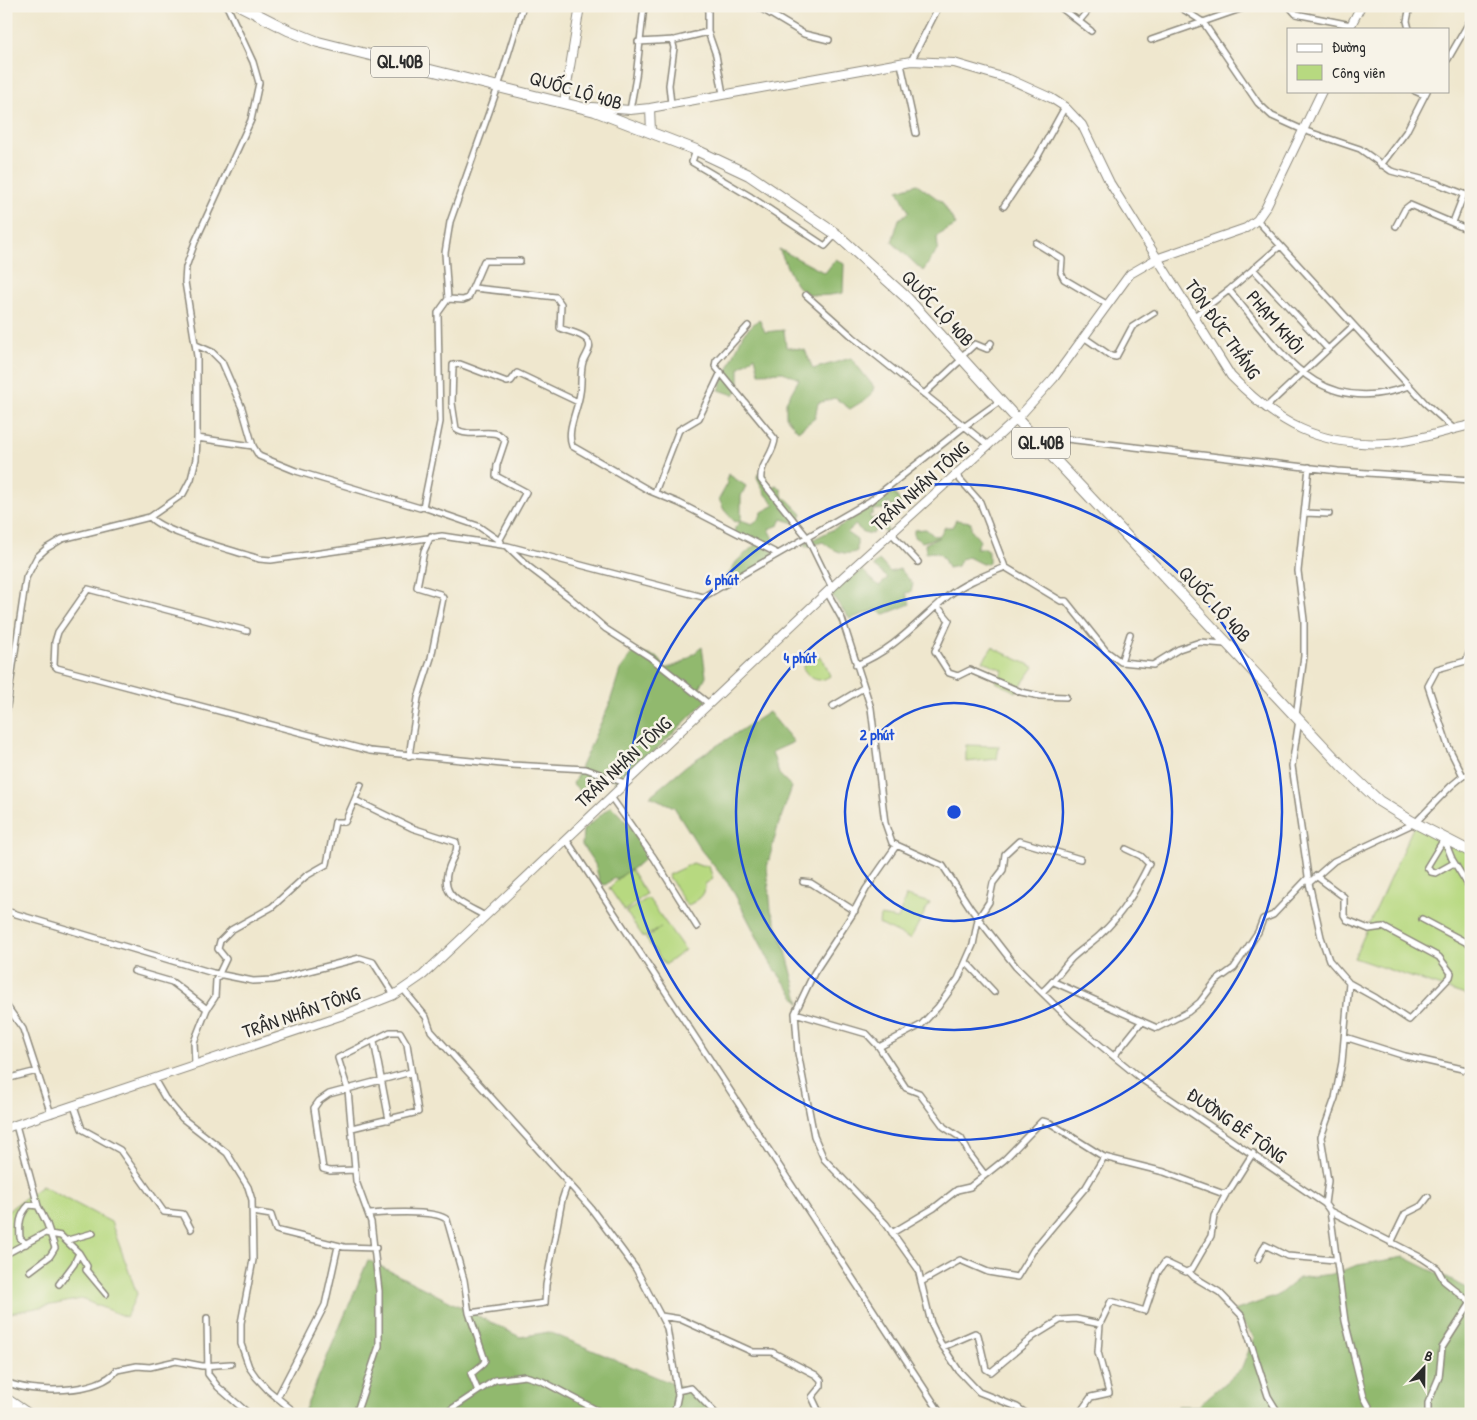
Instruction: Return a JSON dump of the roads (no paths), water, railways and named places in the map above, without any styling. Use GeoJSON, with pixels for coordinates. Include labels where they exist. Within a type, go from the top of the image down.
{"type":"FeatureCollection","features":[{"type":"Feature","properties":{"kind":"highway","name":"QUỐC LỘ 40B"},"geometry":{"type":"LineString","coordinates":[[241,6],[288,30],[318,42],[596,111],[651,132],[696,150],[748,175],[836,234],[907,298],[1000,401],[1342,766],[1379,801],[1415,823],[1471,852]]}},
{"type":"Feature","properties":{"kind":"highway"},"geometry":{"type":"LineString","coordinates":[[6,1399],[28,1414]]}},
{"type":"Feature","properties":{"kind":"highway"},"geometry":{"type":"LineString","coordinates":[[6,1411],[10,1414]]}},
{"type":"Feature","properties":{"kind":"street"},"geometry":{"type":"LineString","coordinates":[[6,713],[26,578],[37,557],[62,539],[150,517],[182,494],[187,487],[196,459],[198,438],[196,345],[184,282],[188,259],[251,120],[259,83],[253,62],[227,6]]}},
{"type":"Feature","properties":{"kind":"street"},"geometry":{"type":"LineString","coordinates":[[424,507],[440,422],[438,313],[448,299],[445,253],[450,222],[498,86],[523,6]]}},
{"type":"Feature","properties":{"kind":"street"},"geometry":{"type":"LineString","coordinates":[[564,104],[580,6]]}},
{"type":"Feature","properties":{"kind":"street"},"geometry":{"type":"LineString","coordinates":[[630,110],[636,77],[638,42],[643,24],[644,6]]}},
{"type":"Feature","properties":{"kind":"street"},"geometry":{"type":"LineString","coordinates":[[708,6],[708,32],[716,55],[723,94]]}},
{"type":"Feature","properties":{"kind":"street"},"geometry":{"type":"LineString","coordinates":[[757,6],[804,34],[829,40]]}},
{"type":"Feature","properties":{"kind":"street"},"geometry":{"type":"LineString","coordinates":[[911,61],[939,6]]}},
{"type":"Feature","properties":{"kind":"street"},"geometry":{"type":"LineString","coordinates":[[1059,6],[1080,20],[1091,31]]}},
{"type":"Feature","properties":{"kind":"street"},"geometry":{"type":"LineString","coordinates":[[1080,20],[1092,6]]}},
{"type":"Feature","properties":{"kind":"street"},"geometry":{"type":"LineString","coordinates":[[1178,6],[1203,22],[1258,103],[1272,116],[1303,130],[1353,145],[1365,151],[1391,171],[1436,183],[1471,197]]}},
{"type":"Feature","properties":{"kind":"street"},"geometry":{"type":"LineString","coordinates":[[1151,40],[1248,6]]}},
{"type":"Feature","properties":{"kind":"street"},"geometry":{"type":"LineString","coordinates":[[1272,6],[1281,6]]}},
{"type":"Feature","properties":{"kind":"street"},"geometry":{"type":"LineString","coordinates":[[1289,6],[1296,14],[1350,27],[1361,6]]}},
{"type":"Feature","properties":{"kind":"street"},"geometry":{"type":"LineString","coordinates":[[1409,28],[1407,21],[1410,6]]}},
{"type":"Feature","properties":{"kind":"street"},"geometry":{"type":"LineString","coordinates":[[1450,56],[1471,19]]}},
{"type":"Feature","properties":{"kind":"street"},"geometry":{"type":"LineString","coordinates":[[638,42],[672,40],[708,32]]}},
{"type":"Feature","properties":{"kind":"street"},"geometry":{"type":"LineString","coordinates":[[671,104],[669,85],[674,48],[672,40]]}},
{"type":"Feature","properties":{"kind":"street"},"geometry":{"type":"LineString","coordinates":[[1450,46],[1454,49]]}},
{"type":"Feature","properties":{"kind":"street","name":"TÔN ĐỨC THẮNG"},"geometry":{"type":"LineString","coordinates":[[564,104],[630,110],[650,108],[911,61],[954,63],[1009,79],[1051,98],[1065,107],[1082,124],[1110,183],[1231,376],[1266,408],[1298,428],[1344,441],[1389,442],[1471,425]]}},
{"type":"Feature","properties":{"kind":"street"},"geometry":{"type":"LineString","coordinates":[[901,64],[916,133]]}},
{"type":"Feature","properties":{"kind":"street"},"geometry":{"type":"LineString","coordinates":[[1322,92],[1266,207],[1257,220],[1409,386],[1454,429]]}},
{"type":"Feature","properties":{"kind":"street"},"geometry":{"type":"LineString","coordinates":[[1381,165],[1406,132],[1426,93]]}},
{"type":"Feature","properties":{"kind":"street"},"geometry":{"type":"LineString","coordinates":[[1004,206],[1038,156],[1065,107]]}},
{"type":"Feature","properties":{"kind":"street"},"geometry":{"type":"LineString","coordinates":[[650,108],[651,132]]}},
{"type":"Feature","properties":{"kind":"street"},"geometry":{"type":"LineString","coordinates":[[696,150],[692,162],[751,197],[826,246],[836,234]]}},
{"type":"Feature","properties":{"kind":"street"},"geometry":{"type":"LineString","coordinates":[[1453,222],[1464,194]]}},
{"type":"Feature","properties":{"kind":"street"},"geometry":{"type":"LineString","coordinates":[[1396,226],[1408,205],[1471,231]]}},
{"type":"Feature","properties":{"kind":"street","name":"TRẦN NHÂN TÔNG"},"geometry":{"type":"LineString","coordinates":[[6,1128],[196,1066],[346,1014],[394,995],[403,989],[440,960],[830,590],[1017,419],[1054,378],[1130,274],[1156,259],[1246,228],[1257,220]]}},
{"type":"Feature","properties":{"kind":"street"},"geometry":{"type":"LineString","coordinates":[[1036,242],[1062,259],[1061,273],[1064,279],[1108,305]]}},
{"type":"Feature","properties":{"kind":"street"},"geometry":{"type":"LineString","coordinates":[[1193,317],[1229,290],[1280,246]]}},
{"type":"Feature","properties":{"kind":"street"},"geometry":{"type":"LineString","coordinates":[[448,299],[466,299],[474,288],[484,261],[520,261]]}},
{"type":"Feature","properties":{"kind":"street"},"geometry":{"type":"LineString","coordinates":[[1253,269],[1328,349]]}},
{"type":"Feature","properties":{"kind":"street"},"geometry":{"type":"LineString","coordinates":[[474,288],[539,294],[558,299],[561,304],[560,328],[582,336],[590,345],[583,363],[578,402],[570,440],[572,446],[655,492],[778,554]]}},
{"type":"Feature","properties":{"kind":"street","name":"PHẠM KHÔI"},"geometry":{"type":"LineString","coordinates":[[1229,290],[1292,365],[1320,386],[1353,393],[1384,394],[1409,386]]}},
{"type":"Feature","properties":{"kind":"street"},"geometry":{"type":"LineString","coordinates":[[806,295],[989,446]]}},
{"type":"Feature","properties":{"kind":"street"},"geometry":{"type":"LineString","coordinates":[[1084,338],[1111,356],[1116,357],[1132,327],[1154,313]]}},
{"type":"Feature","properties":{"kind":"street"},"geometry":{"type":"LineString","coordinates":[[748,326],[716,361],[715,366],[775,439],[774,446],[761,471],[761,480],[807,537],[842,619],[871,708],[885,823],[892,843],[896,846],[868,885],[855,910],[814,973],[795,1013],[798,1053],[814,1136],[824,1159],[886,1224],[918,1269],[931,1323],[943,1347],[959,1371],[979,1392],[1017,1407],[1027,1414]]}},
{"type":"Feature","properties":{"kind":"street"},"geometry":{"type":"LineString","coordinates":[[1266,408],[1353,326]]}},
{"type":"Feature","properties":{"kind":"street"},"geometry":{"type":"LineString","coordinates":[[924,394],[976,344],[985,349],[991,343]]}},
{"type":"Feature","properties":{"kind":"street"},"geometry":{"type":"LineString","coordinates":[[196,345],[212,352],[222,362],[242,408],[253,446],[259,456],[282,466],[420,508],[424,507],[473,524],[506,546],[606,629],[651,658],[709,704]]}},
{"type":"Feature","properties":{"kind":"street"},"geometry":{"type":"LineString","coordinates":[[499,541],[526,492],[496,476],[497,465],[505,441],[504,437],[492,432],[470,434],[456,429],[452,403],[453,366],[460,364],[507,382],[511,381],[517,372],[578,402]]}},
{"type":"Feature","properties":{"kind":"street"},"geometry":{"type":"LineString","coordinates":[[655,492],[679,430],[699,418],[721,372]]}},
{"type":"Feature","properties":{"kind":"street"},"geometry":{"type":"LineString","coordinates":[[150,517],[156,523],[174,530],[259,559],[271,560],[431,536],[457,538],[506,546],[700,597],[715,592],[870,501],[965,426],[1000,401]]}},
{"type":"Feature","properties":{"kind":"street"},"geometry":{"type":"LineString","coordinates":[[1032,435],[1386,475],[1471,480]]}},
{"type":"Feature","properties":{"kind":"street"},"geometry":{"type":"LineString","coordinates":[[198,438],[253,446]]}},
{"type":"Feature","properties":{"kind":"street"},"geometry":{"type":"LineString","coordinates":[[1309,467],[1298,571],[1304,620],[1304,656],[1292,766],[1309,881],[1321,937],[1329,960],[1349,983],[1409,1020],[1450,977],[1451,973],[1439,957],[1383,927],[1369,929],[1347,920],[1344,915],[1344,897],[1316,876]]}},
{"type":"Feature","properties":{"kind":"street"},"geometry":{"type":"LineString","coordinates":[[956,475],[980,502],[1005,567],[1061,600],[1066,601],[1106,650],[1121,662],[1153,665],[1179,649],[1200,642],[1228,644]]}},
{"type":"Feature","properties":{"kind":"street"},"geometry":{"type":"LineString","coordinates":[[1305,513],[1329,514]]}},
{"type":"Feature","properties":{"kind":"street"},"geometry":{"type":"LineString","coordinates":[[892,534],[918,562]]}},
{"type":"Feature","properties":{"kind":"street"},"geometry":{"type":"LineString","coordinates":[[410,756],[418,698],[431,658],[443,602],[443,596],[440,594],[417,587],[424,551],[431,536]]}},
{"type":"Feature","properties":{"kind":"street"},"geometry":{"type":"LineString","coordinates":[[856,665],[867,661],[889,647],[958,589],[1005,567]]}},
{"type":"Feature","properties":{"kind":"street"},"geometry":{"type":"LineString","coordinates":[[247,631],[88,589],[58,632],[55,642],[54,665],[57,668],[115,684],[347,746],[376,752],[523,766],[586,768],[625,783]]}},
{"type":"Feature","properties":{"kind":"street"},"geometry":{"type":"LineString","coordinates":[[938,606],[949,620],[935,652],[949,673],[958,676],[970,670],[1021,692],[1040,696],[1066,697]]}},
{"type":"Feature","properties":{"kind":"street"},"geometry":{"type":"LineString","coordinates":[[1121,662],[1130,634]]}},
{"type":"Feature","properties":{"kind":"street"},"geometry":{"type":"LineString","coordinates":[[1463,776],[1448,746],[1428,686],[1437,669],[1466,661],[1471,648]]}},
{"type":"Feature","properties":{"kind":"street"},"geometry":{"type":"LineString","coordinates":[[833,706],[864,688]]}},
{"type":"Feature","properties":{"kind":"street"},"geometry":{"type":"LineString","coordinates":[[1054,982],[1157,1028],[1188,1012],[1200,1002],[1216,981],[1234,968],[1258,932],[1263,919],[1272,915],[1309,881],[1334,861],[1415,823],[1463,776],[1471,774]]}},
{"type":"Feature","properties":{"kind":"street"},"geometry":{"type":"LineString","coordinates":[[196,1066],[194,1042],[207,1008],[215,997],[217,989],[215,982],[226,958],[218,949],[220,941],[240,924],[272,907],[308,874],[328,864],[335,822],[345,822],[361,785]]}},
{"type":"Feature","properties":{"kind":"street"},"geometry":{"type":"LineString","coordinates":[[611,797],[654,858],[698,927]]}},
{"type":"Feature","properties":{"kind":"street"},"geometry":{"type":"LineString","coordinates":[[355,800],[412,828],[456,842],[456,851],[445,875],[446,886],[454,897],[485,916]]}},
{"type":"Feature","properties":{"kind":"street"},"geometry":{"type":"LineString","coordinates":[[566,839],[941,1414]]}},
{"type":"Feature","properties":{"kind":"street"},"geometry":{"type":"LineString","coordinates":[[1444,839],[1427,867],[1431,872],[1436,873],[1454,863]]}},
{"type":"Feature","properties":{"kind":"street"},"geometry":{"type":"LineString","coordinates":[[1444,839],[1454,863],[1471,890]]}},
{"type":"Feature","properties":{"kind":"street"},"geometry":{"type":"LineString","coordinates":[[879,1047],[921,1025],[948,993],[966,962],[978,919],[989,902],[993,884],[1002,870],[1005,854],[1019,841],[1080,859]]}},
{"type":"Feature","properties":{"kind":"street","name":"ĐƯỜNG BÊ TÔNG"},"geometry":{"type":"LineString","coordinates":[[896,846],[943,866],[978,919],[1016,967],[1071,1021],[1144,1081],[1325,1204],[1330,1212],[1335,1260],[1345,1321],[1364,1397],[1373,1414]]}},
{"type":"Feature","properties":{"kind":"street"},"geometry":{"type":"LineString","coordinates":[[1042,991],[1054,982],[1069,961],[1100,935],[1123,911],[1149,864],[1142,856],[1126,849]]}},
{"type":"Feature","properties":{"kind":"street"},"geometry":{"type":"LineString","coordinates":[[803,882],[811,883],[855,910]]}},
{"type":"Feature","properties":{"kind":"street"},"geometry":{"type":"LineString","coordinates":[[6,911],[218,974],[253,981],[273,980],[360,958],[367,959],[373,962],[394,995]]}},
{"type":"Feature","properties":{"kind":"street"},"geometry":{"type":"LineString","coordinates":[[1422,919],[1471,945]]}},
{"type":"Feature","properties":{"kind":"street"},"geometry":{"type":"LineString","coordinates":[[966,962],[994,992]]}},
{"type":"Feature","properties":{"kind":"street"},"geometry":{"type":"LineString","coordinates":[[134,971],[172,982],[207,1008]]}},
{"type":"Feature","properties":{"kind":"street"},"geometry":{"type":"LineString","coordinates":[[1325,1204],[1328,1181],[1321,1137],[1335,1098],[1345,1037],[1349,983]]}},
{"type":"Feature","properties":{"kind":"street"},"geometry":{"type":"LineString","coordinates":[[403,989],[426,1018],[431,1031],[590,1207],[636,1269],[667,1328],[677,1391],[674,1414]]}},
{"type":"Feature","properties":{"kind":"street"},"geometry":{"type":"LineString","coordinates":[[6,1005],[23,1029],[51,1114]]}},
{"type":"Feature","properties":{"kind":"street"},"geometry":{"type":"LineString","coordinates":[[795,1013],[867,1034],[879,1047],[906,1088],[919,1093],[944,1127],[961,1138],[970,1155],[985,1175]]}},
{"type":"Feature","properties":{"kind":"street"},"geometry":{"type":"LineString","coordinates":[[1114,1056],[1142,1021]]}},
{"type":"Feature","properties":{"kind":"street"},"geometry":{"type":"LineString","coordinates":[[352,1128],[418,1112],[407,1044],[400,1032],[394,1030],[339,1057],[348,1090],[356,1181],[369,1214],[376,1248],[379,1291],[379,1346],[356,1414]]}},
{"type":"Feature","properties":{"kind":"street"},"geometry":{"type":"LineString","coordinates":[[1345,1037],[1405,1056],[1471,1071]]}},
{"type":"Feature","properties":{"kind":"street"},"geometry":{"type":"LineString","coordinates":[[374,1041],[380,1081],[389,1120]]}},
{"type":"Feature","properties":{"kind":"street"},"geometry":{"type":"LineString","coordinates":[[6,1079],[37,1071]]}},
{"type":"Feature","properties":{"kind":"street"},"geometry":{"type":"LineString","coordinates":[[355,1170],[330,1171],[323,1169],[314,1108],[325,1097],[411,1072]]}},
{"type":"Feature","properties":{"kind":"street"},"geometry":{"type":"LineString","coordinates":[[154,1079],[165,1098],[182,1118],[227,1153],[248,1187],[253,1212],[253,1260],[241,1323],[241,1344],[249,1367],[277,1398],[296,1414]]}},
{"type":"Feature","properties":{"kind":"street"},"geometry":{"type":"LineString","coordinates":[[74,1106],[82,1129],[120,1150],[164,1212],[183,1214],[191,1229]]}},
{"type":"Feature","properties":{"kind":"street"},"geometry":{"type":"LineString","coordinates":[[892,1233],[934,1208],[957,1190],[970,1186],[985,1175],[1004,1160],[1039,1123],[1044,1121],[1104,1157],[1164,1172],[1226,1194]]}},
{"type":"Feature","properties":{"kind":"street"},"geometry":{"type":"LineString","coordinates":[[16,1124],[38,1206],[50,1235],[54,1251],[30,1270]]}},
{"type":"Feature","properties":{"kind":"street"},"geometry":{"type":"LineString","coordinates":[[1189,1272],[1211,1236],[1214,1216],[1252,1153]]}},
{"type":"Feature","properties":{"kind":"street"},"geometry":{"type":"LineString","coordinates":[[921,1282],[960,1260],[988,1272],[1017,1277],[1034,1249],[1086,1187],[1104,1157]]}},
{"type":"Feature","properties":{"kind":"street"},"geometry":{"type":"LineString","coordinates":[[469,1313],[546,1303],[546,1286],[562,1200],[568,1182]]}},
{"type":"Feature","properties":{"kind":"street"},"geometry":{"type":"LineString","coordinates":[[1391,1243],[1404,1214],[1421,1206],[1428,1197]]}},
{"type":"Feature","properties":{"kind":"street"},"geometry":{"type":"LineString","coordinates":[[26,1244],[20,1238],[19,1224],[22,1211],[29,1205],[38,1206]]}},
{"type":"Feature","properties":{"kind":"street"},"geometry":{"type":"LineString","coordinates":[[369,1214],[401,1211],[440,1215],[445,1218],[462,1274],[469,1313],[485,1360],[471,1374],[478,1391]]}},
{"type":"Feature","properties":{"kind":"street"},"geometry":{"type":"LineString","coordinates":[[253,1212],[271,1215],[276,1230],[279,1231],[338,1246],[376,1248]]}},
{"type":"Feature","properties":{"kind":"street"},"geometry":{"type":"LineString","coordinates":[[1330,1212],[1422,1258],[1437,1268],[1444,1281],[1470,1303],[1442,1348],[1439,1377],[1428,1403],[1428,1414]]}},
{"type":"Feature","properties":{"kind":"street"},"geometry":{"type":"LineString","coordinates":[[68,1240],[93,1233]]}},
{"type":"Feature","properties":{"kind":"street"},"geometry":{"type":"LineString","coordinates":[[6,1254],[41,1234],[62,1236],[79,1253],[87,1266],[86,1270],[106,1294]]}},
{"type":"Feature","properties":{"kind":"street"},"geometry":{"type":"LineString","coordinates":[[1258,1259],[1265,1245],[1287,1256],[1335,1260]]}},
{"type":"Feature","properties":{"kind":"street"},"geometry":{"type":"LineString","coordinates":[[277,1398],[325,1305],[338,1246]]}},
{"type":"Feature","properties":{"kind":"street"},"geometry":{"type":"LineString","coordinates":[[59,1284],[74,1264],[79,1253]]}},
{"type":"Feature","properties":{"kind":"street"},"geometry":{"type":"LineString","coordinates":[[1079,1414],[1091,1397],[1109,1393],[1098,1349],[1100,1324],[1110,1302],[1145,1311],[1158,1272],[1165,1262],[1189,1272],[1219,1292],[1242,1316],[1268,1396],[1279,1414]]}},
{"type":"Feature","properties":{"kind":"street"},"geometry":{"type":"LineString","coordinates":[[661,1316],[680,1320],[750,1351],[772,1352],[816,1375],[821,1380],[821,1386],[812,1397],[820,1414]]}},
{"type":"Feature","properties":{"kind":"street"},"geometry":{"type":"LineString","coordinates":[[207,1318],[206,1366],[208,1374],[218,1387],[249,1414]]}},
{"type":"Feature","properties":{"kind":"street"},"geometry":{"type":"LineString","coordinates":[[943,1347],[975,1332],[978,1336],[986,1369],[991,1372],[1034,1336],[1060,1320],[1076,1319],[1100,1324]]}},
{"type":"Feature","properties":{"kind":"street"},"geometry":{"type":"LineString","coordinates":[[6,1382],[28,1388],[77,1388],[97,1384],[111,1377],[117,1370],[137,1366],[150,1368],[176,1361],[206,1366],[231,1364]]}},
{"type":"Feature","properties":{"kind":"street"},"geometry":{"type":"LineString","coordinates":[[444,1414],[500,1379],[525,1376],[542,1381],[604,1414]]}},
{"type":"Feature","properties":{"kind":"street"},"geometry":{"type":"LineString","coordinates":[[677,1391],[691,1388],[716,1414]]}}]}
